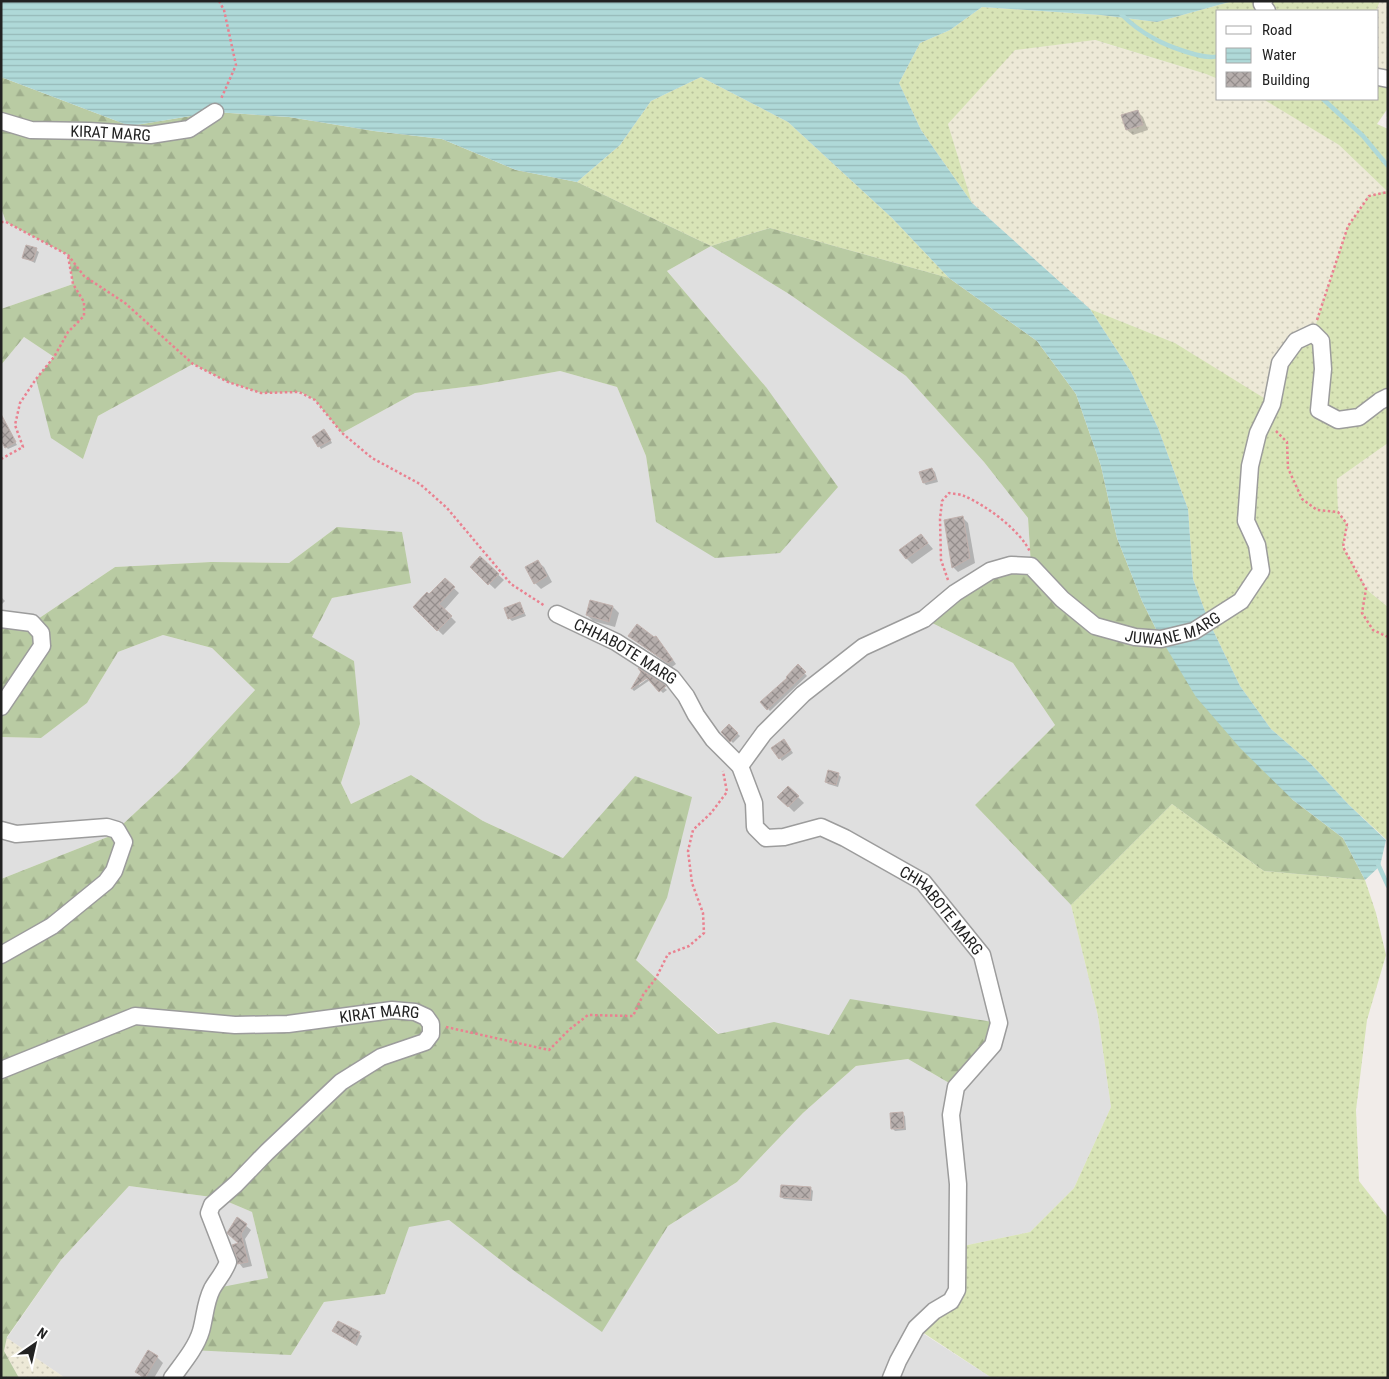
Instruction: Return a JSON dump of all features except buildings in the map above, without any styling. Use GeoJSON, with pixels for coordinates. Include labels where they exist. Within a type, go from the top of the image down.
{"type":"FeatureCollection","features":[{"type":"Feature","properties":{"kind":"street","name":"KIRAT MARG"},"geometry":{"type":"LineString","coordinates":[[1,121],[31,130],[150,135],[189,129],[215,112]]}},
{"type":"Feature","properties":{"kind":"street"},"geometry":{"type":"LineString","coordinates":[[1313,333],[1321,341],[1323,369],[1319,410],[1338,420],[1359,417],[1388,397]]}},
{"type":"Feature","properties":{"kind":"street","name":"JUWANE MARG"},"geometry":{"type":"LineString","coordinates":[[1032,566],[1062,599],[1095,626],[1135,637],[1161,639],[1194,631],[1241,602],[1260,571],[1257,546],[1246,521],[1250,466],[1258,433],[1272,404],[1280,363],[1296,341],[1313,333]]}},
{"type":"Feature","properties":{"kind":"street"},"geometry":{"type":"LineString","coordinates":[[740,766],[764,734],[803,694],[863,648],[924,619],[955,593],[990,571],[1011,565],[1032,566]]}},
{"type":"Feature","properties":{"kind":"street","name":"CHHABOTE MARG"},"geometry":{"type":"LineString","coordinates":[[557,614],[616,642],[672,678],[713,738],[740,766],[754,804],[755,826],[766,838],[784,838],[821,827],[845,838],[924,882],[982,955],[998,1023],[993,1045],[956,1087],[951,1116],[958,1184],[957,1290],[951,1301],[934,1311],[916,1328],[891,1378]]}},
{"type":"Feature","properties":{"kind":"street"},"geometry":{"type":"LineString","coordinates":[[1,619],[32,623],[41,633],[42,646],[1,707]]}},
{"type":"Feature","properties":{"kind":"street"},"geometry":{"type":"LineString","coordinates":[[1,830],[16,834],[107,827],[117,830],[124,842],[114,871],[106,882],[52,926],[1,956]]}},
{"type":"Feature","properties":{"kind":"street","name":"KIRAT MARG"},"geometry":{"type":"LineString","coordinates":[[1,1070],[135,1016],[235,1024],[288,1024],[392,1010],[415,1012],[426,1017],[431,1024],[431,1034],[425,1042],[381,1058],[341,1082],[212,1205],[209,1213],[228,1262],[224,1273],[212,1289],[206,1305],[201,1332],[172,1378]]}},
{"type":"Feature","properties":{"kind":"path"},"geometry":{"type":"LineString","coordinates":[[215,112],[236,65],[224,10],[219,1]]}},
{"type":"Feature","properties":{"kind":"path"},"geometry":{"type":"LineString","coordinates":[[1313,333],[1348,226],[1369,196],[1388,192]]}},
{"type":"Feature","properties":{"kind":"path"},"geometry":{"type":"LineString","coordinates":[[1,222],[6,222],[68,255],[84,276],[125,303],[193,364],[228,382],[261,393],[300,392],[315,400],[342,433],[372,458],[420,484],[447,508],[511,584],[557,614]]}},
{"type":"Feature","properties":{"kind":"path"},"geometry":{"type":"LineString","coordinates":[[1,459],[23,447],[15,425],[20,403],[36,379],[54,358],[68,332],[84,316],[84,302],[73,284],[68,255]]}},
{"type":"Feature","properties":{"kind":"path"},"geometry":{"type":"LineString","coordinates":[[1258,433],[1274,429],[1287,442],[1288,468],[1302,499],[1316,510],[1338,512],[1347,524],[1343,547],[1366,589],[1362,613],[1373,630],[1388,638]]}},
{"type":"Feature","properties":{"kind":"path"},"geometry":{"type":"LineString","coordinates":[[955,593],[941,560],[940,519],[942,501],[948,494],[962,494],[985,507],[1017,532],[1030,551],[1032,566]]}},
{"type":"Feature","properties":{"kind":"path"},"geometry":{"type":"LineString","coordinates":[[431,1024],[548,1050],[588,1015],[633,1016],[643,995],[656,978],[668,954],[689,946],[704,933],[703,913],[692,883],[688,851],[693,830],[711,813],[727,792],[722,769]]}},
{"type":"Feature","properties":{"kind":"shaded area"},"geometry":{"type":"Polygon","coordinates":[[[1380,1],[1388,1],[1388,79],[1379,77],[1379,10],[1376,10],[1380,1]]]}},
{"type":"Feature","properties":{"kind":"shaded area"},"geometry":{"type":"Polygon","coordinates":[[[1094,40],[1206,74],[1216,78],[1216,100],[1266,100],[1339,145],[1387,191],[1348,226],[1313,333],[1272,404],[1175,343],[1090,309],[972,203],[948,124],[1014,50],[1094,40]]]}},
{"type":"Feature","properties":{"kind":"shaded area"},"geometry":{"type":"Polygon","coordinates":[[[1,208],[6,222],[68,255],[73,284],[1,309],[1,208]]]}},
{"type":"Feature","properties":{"kind":"shaded area"},"geometry":{"type":"Polygon","coordinates":[[[711,246],[789,294],[906,376],[984,462],[1028,518],[1031,566],[924,619],[1013,663],[1055,725],[975,805],[1071,905],[1098,1016],[1111,1107],[1074,1188],[1030,1232],[958,1247],[957,1290],[916,1329],[992,1378],[65,1378],[7,1338],[61,1260],[129,1186],[219,1198],[252,1212],[268,1278],[291,1355],[324,1302],[385,1294],[409,1226],[449,1220],[517,1273],[602,1331],[668,1226],[737,1182],[803,1113],[856,1066],[908,1059],[956,1087],[993,1045],[829,1035],[774,1023],[719,1034],[636,960],[667,898],[563,858],[483,821],[411,775],[351,804],[341,783],[360,724],[312,637],[332,598],[411,582],[337,527],[289,563],[211,562],[115,567],[32,623],[1,619],[1,365],[24,337],[54,357],[83,459],[98,416],[193,364],[228,382],[261,393],[299,392],[315,400],[342,433],[415,393],[481,385],[560,371],[617,387],[646,456],[656,522],[766,387],[667,271],[711,246]]]}},
{"type":"Feature","properties":{"kind":"shaded area"},"geometry":{"type":"Polygon","coordinates":[[[1388,443],[1388,607],[1366,589],[1343,547],[1347,524],[1338,512],[1337,479],[1388,443]]]}},
{"type":"Feature","properties":{"kind":"shaded area"},"geometry":{"type":"Polygon","coordinates":[[[163,635],[212,648],[255,690],[179,772],[110,836],[1,879],[1,737],[41,738],[87,703],[118,652],[163,635]]]}},
{"type":"Feature","properties":{"kind":"shaded area"},"geometry":{"type":"Polygon","coordinates":[[[7,1338],[65,1378],[19,1378],[4,1351],[7,1338]]]}},
{"type":"Feature","properties":{"kind":"green space"},"geometry":{"type":"Polygon","coordinates":[[[1233,1],[1380,1],[1376,10],[1216,10],[1216,78],[1095,40],[1015,50],[948,124],[972,203],[921,130],[899,83],[920,43],[950,30],[982,7],[1101,15],[1157,22],[1233,1]]]}},
{"type":"Feature","properties":{"kind":"green space"},"geometry":{"type":"Polygon","coordinates":[[[1,77],[130,126],[215,112],[289,117],[374,131],[442,139],[516,170],[577,182],[711,246],[667,271],[766,387],[838,487],[780,553],[715,558],[656,522],[646,456],[617,387],[560,371],[481,385],[415,393],[342,433],[315,400],[300,392],[261,393],[228,382],[193,364],[98,416],[83,459],[51,438],[36,379],[54,357],[24,337],[1,365],[1,309],[73,284],[68,255],[6,222],[1,208],[1,77]]]}},
{"type":"Feature","properties":{"kind":"green space"},"geometry":{"type":"Polygon","coordinates":[[[701,77],[788,122],[892,218],[949,278],[770,228],[711,246],[577,182],[620,145],[651,101],[701,77]]]}},
{"type":"Feature","properties":{"kind":"green space"},"geometry":{"type":"Polygon","coordinates":[[[1379,77],[1388,79],[1388,108],[1377,124],[1388,129],[1388,443],[1337,479],[1338,512],[1347,524],[1343,547],[1366,589],[1388,607],[1388,841],[1348,804],[1310,763],[1271,729],[1240,686],[1209,622],[1193,579],[1188,509],[1158,428],[1131,372],[1090,309],[1175,343],[1272,403],[1280,363],[1313,333],[1348,226],[1369,196],[1387,191],[1339,145],[1265,100],[1379,100],[1379,77]]]}},
{"type":"Feature","properties":{"kind":"green space"},"geometry":{"type":"Polygon","coordinates":[[[770,228],[949,278],[1037,341],[1076,394],[1101,466],[1117,538],[1142,601],[1161,639],[1293,800],[1343,838],[1365,880],[1264,871],[1172,804],[1071,905],[975,805],[1055,725],[1013,663],[924,619],[990,571],[1031,566],[1028,518],[984,462],[906,376],[789,294],[711,246],[770,228]]]}},
{"type":"Feature","properties":{"kind":"green space"},"geometry":{"type":"Polygon","coordinates":[[[337,527],[402,532],[411,583],[332,598],[312,637],[354,661],[360,724],[341,783],[351,804],[411,775],[483,821],[563,858],[635,776],[692,797],[667,898],[636,960],[718,1034],[774,1022],[829,1035],[850,999],[999,1023],[956,1087],[908,1059],[856,1066],[803,1113],[737,1182],[668,1226],[602,1332],[517,1273],[449,1220],[409,1227],[385,1294],[324,1302],[291,1355],[191,1350],[212,1289],[268,1278],[252,1212],[219,1198],[129,1186],[61,1260],[7,1337],[4,1351],[19,1378],[1,1378],[1,879],[110,836],[179,772],[255,690],[212,648],[163,635],[118,652],[87,703],[41,738],[1,737],[1,619],[32,623],[115,567],[211,562],[289,563],[337,527]]]}},
{"type":"Feature","properties":{"kind":"green space"},"geometry":{"type":"Polygon","coordinates":[[[1172,804],[1264,871],[1365,880],[1376,913],[1386,955],[1367,1020],[1356,1110],[1359,1181],[1388,1218],[1388,1378],[992,1378],[916,1328],[951,1301],[958,1247],[1030,1232],[1074,1188],[1111,1107],[1098,1016],[1071,905],[1172,804]]]}},
{"type":"Feature","properties":{"kind":"water"},"geometry":{"type":"Polygon","coordinates":[[[1,1],[1233,1],[1157,22],[1101,15],[982,7],[950,30],[920,43],[899,83],[921,130],[972,203],[1090,309],[1131,372],[1158,428],[1188,509],[1193,579],[1209,622],[1240,686],[1271,729],[1310,763],[1348,804],[1386,840],[1380,866],[1365,880],[1343,838],[1293,800],[1241,749],[1196,697],[1161,639],[1142,601],[1117,538],[1101,466],[1076,394],[1037,341],[949,278],[892,218],[788,122],[701,77],[651,101],[620,145],[577,182],[516,170],[442,139],[374,131],[289,117],[215,112],[130,126],[1,77],[1,1]]]}},
{"type":"Feature","properties":{"kind":"waterway"},"geometry":{"type":"LineString","coordinates":[[1121,14],[1145,33],[1166,44],[1195,54],[1216,56]]}},
{"type":"Feature","properties":{"kind":"waterway"},"geometry":{"type":"LineString","coordinates":[[1324,100],[1363,136],[1388,166]]}},
{"type":"Feature","properties":{"kind":"waterway"},"geometry":{"type":"LineString","coordinates":[[1377,862],[1388,886]]}}]}
